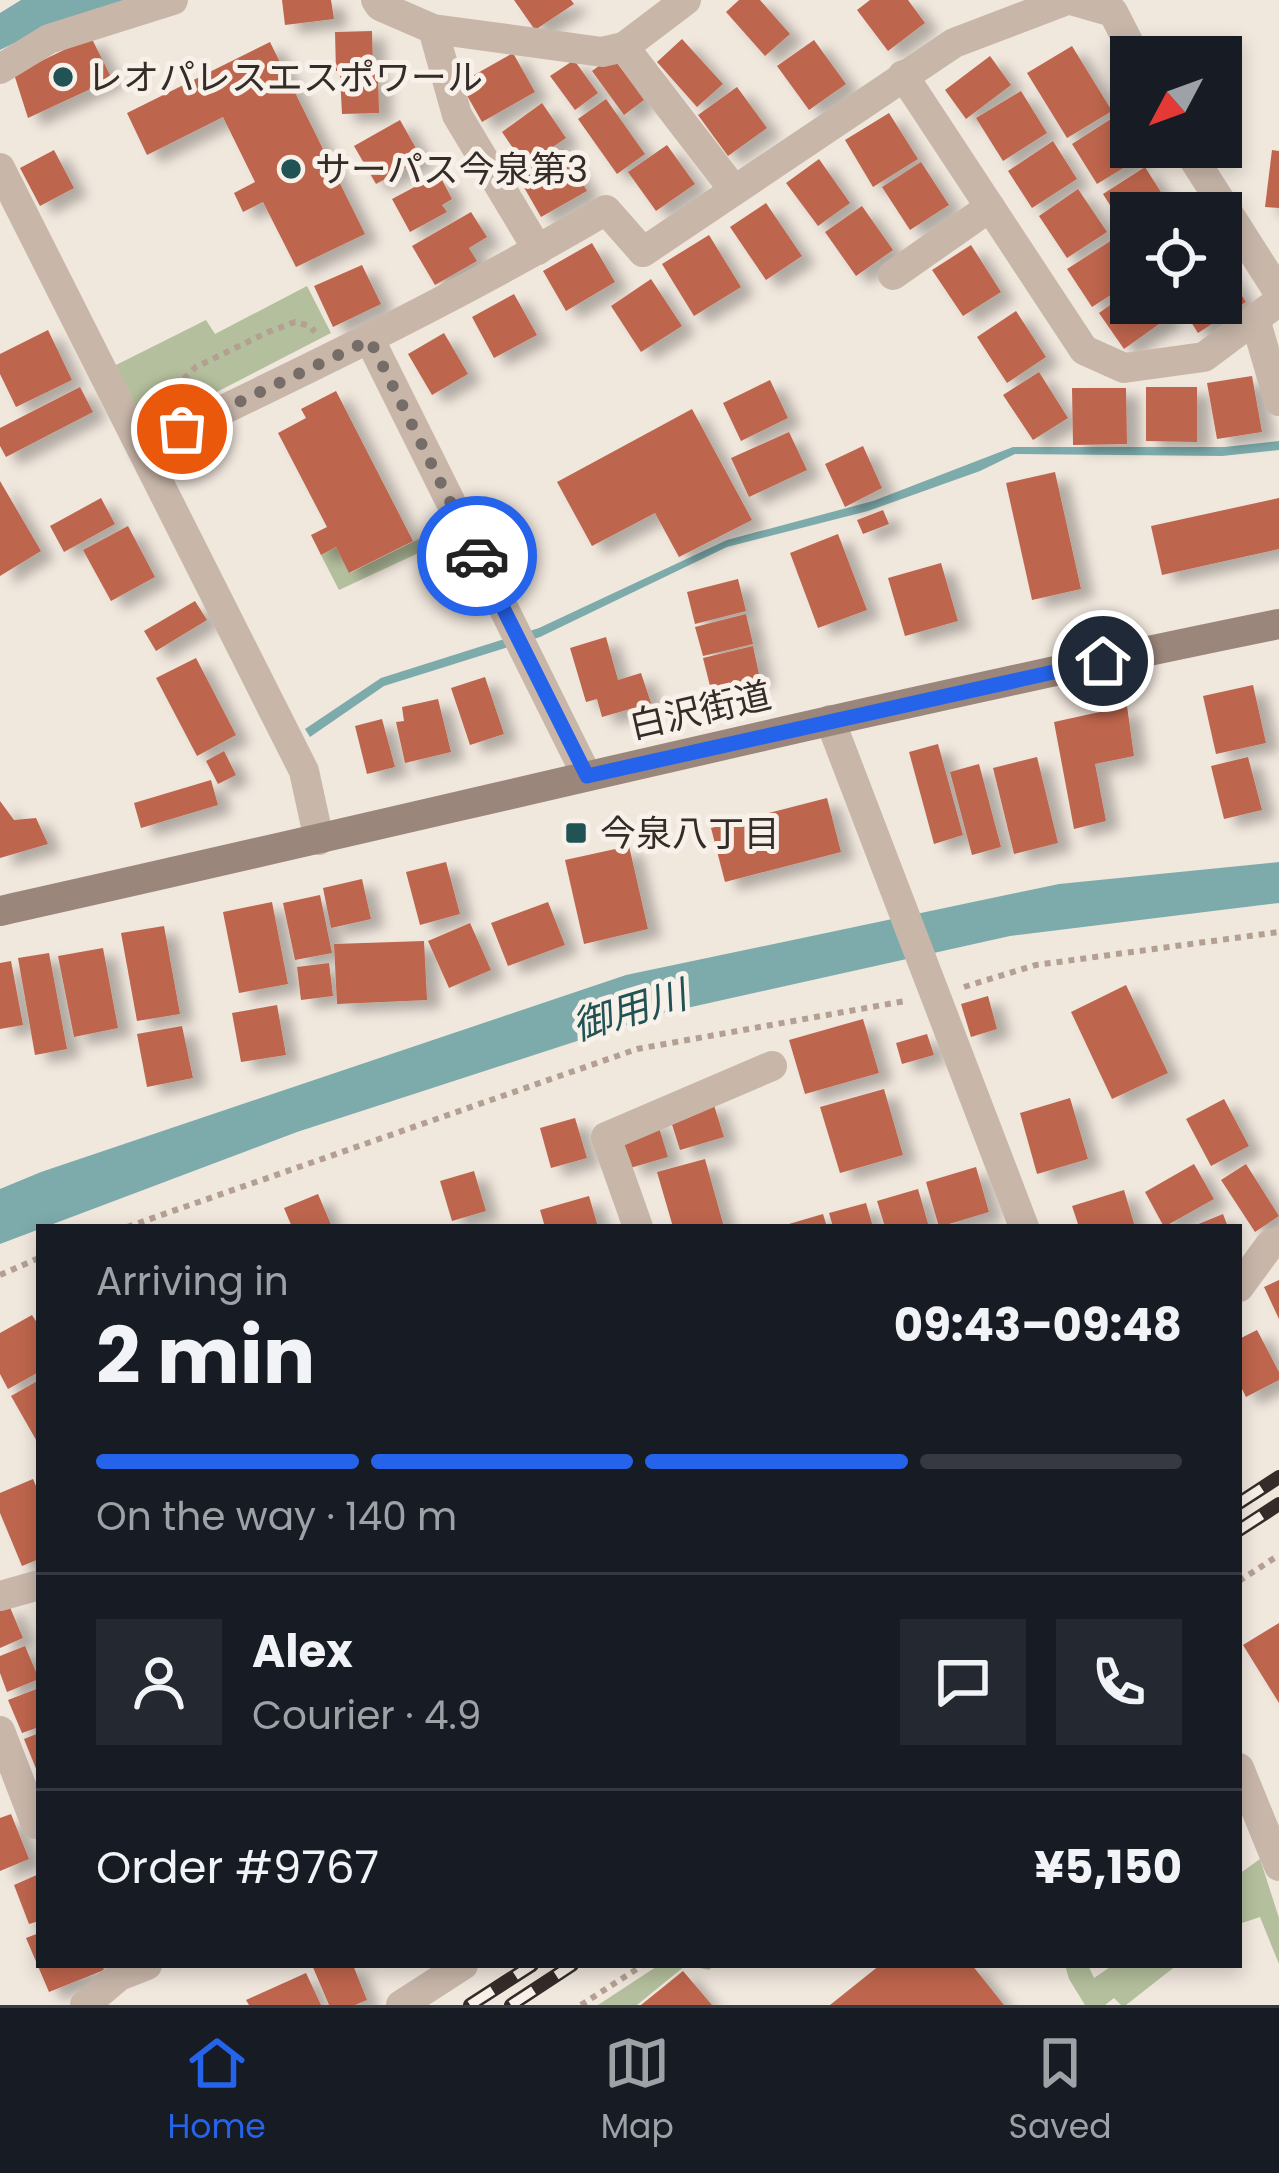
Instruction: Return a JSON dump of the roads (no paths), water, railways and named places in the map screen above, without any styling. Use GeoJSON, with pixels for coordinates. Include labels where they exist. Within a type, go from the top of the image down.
{"type":"FeatureCollection","features":[{"type":"Feature","properties":{"kind":"main road","name":"白沢街道"},"geometry":{"type":"LineString","coordinates":[[0,911],[830,720],[1279,624]]}},
{"type":"Feature","properties":{"kind":"street"},"geometry":{"type":"LineString","coordinates":[[0,69],[49,39],[172,0]]}},
{"type":"Feature","properties":{"kind":"street"},"geometry":{"type":"LineString","coordinates":[[376,0],[433,29],[602,52],[624,47],[686,0]]}},
{"type":"Feature","properties":{"kind":"street"},"geometry":{"type":"LineString","coordinates":[[142,448],[370,340],[606,210],[643,252],[954,43],[1069,0],[1113,12],[1125,36]]}},
{"type":"Feature","properties":{"kind":"street"},"geometry":{"type":"LineString","coordinates":[[433,29],[458,115],[538,250]]}},
{"type":"Feature","properties":{"kind":"street"},"geometry":{"type":"LineString","coordinates":[[624,47],[734,190]]}},
{"type":"Feature","properties":{"kind":"street"},"geometry":{"type":"LineString","coordinates":[[903,75],[1084,350],[1124,368],[1204,357],[1271,304]]}},
{"type":"Feature","properties":{"kind":"street"},"geometry":{"type":"LineString","coordinates":[[0,168],[304,771],[319,840]]}},
{"type":"Feature","properties":{"kind":"street"},"geometry":{"type":"LineString","coordinates":[[1197,168],[1271,304],[1279,401]]}},
{"type":"Feature","properties":{"kind":"street"},"geometry":{"type":"LineString","coordinates":[[893,275],[991,207]]}},
{"type":"Feature","properties":{"kind":"street"},"geometry":{"type":"LineString","coordinates":[[370,340],[587,776]]}},
{"type":"Feature","properties":{"kind":"street"},"geometry":{"type":"LineString","coordinates":[[830,720],[1023,1224]]}},
{"type":"Feature","properties":{"kind":"street"},"geometry":{"type":"LineString","coordinates":[[637,1224],[606,1136],[772,1066]]}},
{"type":"Feature","properties":{"kind":"street"},"geometry":{"type":"LineString","coordinates":[[1242,1283],[1279,1241]]}},
{"type":"Feature","properties":{"kind":"street"},"geometry":{"type":"LineString","coordinates":[[0,1596],[36,1587]]}},
{"type":"Feature","properties":{"kind":"street"},"geometry":{"type":"LineString","coordinates":[[0,1731],[36,1824]]}},
{"type":"Feature","properties":{"kind":"street"},"geometry":{"type":"LineString","coordinates":[[1242,1775],[1279,1866]]}},
{"type":"Feature","properties":{"kind":"street"},"geometry":{"type":"LineString","coordinates":[[85,2005],[119,1976],[139,1968]]}},
{"type":"Feature","properties":{"kind":"street"},"geometry":{"type":"LineString","coordinates":[[401,2005],[458,1968]]}},
{"type":"Feature","properties":{"kind":"water"},"geometry":{"type":"Polygon","coordinates":[[[21,0],[131,0],[58,22],[0,50],[0,13],[21,0]]]}},
{"type":"Feature","properties":{"kind":"water"},"geometry":{"type":"Polygon","coordinates":[[[1279,441],[1279,450],[1222,456],[1015,454],[868,511],[727,547],[540,637],[384,686],[310,737],[305,729],[381,678],[539,628],[727,540],[873,501],[1013,447],[1225,447],[1279,441]]]}},
{"type":"Feature","properties":{"kind":"water","name":"御用川"},"geometry":{"type":"Polygon","coordinates":[[[1279,862],[1279,903],[1010,936],[660,1014],[297,1132],[53,1224],[36,1224],[36,1230],[0,1244],[0,1189],[41,1172],[626,975],[1059,884],[1279,862]]]}},
{"type":"Feature","properties":{"kind":"railway"},"geometry":{"type":"LineString","coordinates":[[1242,1501],[1279,1477]]}},
{"type":"Feature","properties":{"kind":"railway"},"geometry":{"type":"LineString","coordinates":[[1242,1528],[1279,1504]]}},
{"type":"Feature","properties":{"kind":"railway"},"geometry":{"type":"LineString","coordinates":[[470,2005],[527,1968]]}},
{"type":"Feature","properties":{"kind":"railway"},"geometry":{"type":"LineString","coordinates":[[511,2005],[567,1968]]}},
{"type":"Feature","properties":{"kind":"place","name":"レオパレスエスポワール"},"geometry":{"type":"Point","coordinates":[63,77]}},
{"type":"Feature","properties":{"kind":"place","name":"サーパス今泉第3"},"geometry":{"type":"Point","coordinates":[291,169]}},
{"type":"Feature","properties":{"kind":"place","name":"今泉八丁目"},"geometry":{"type":"Point","coordinates":[576,833]}}]}
